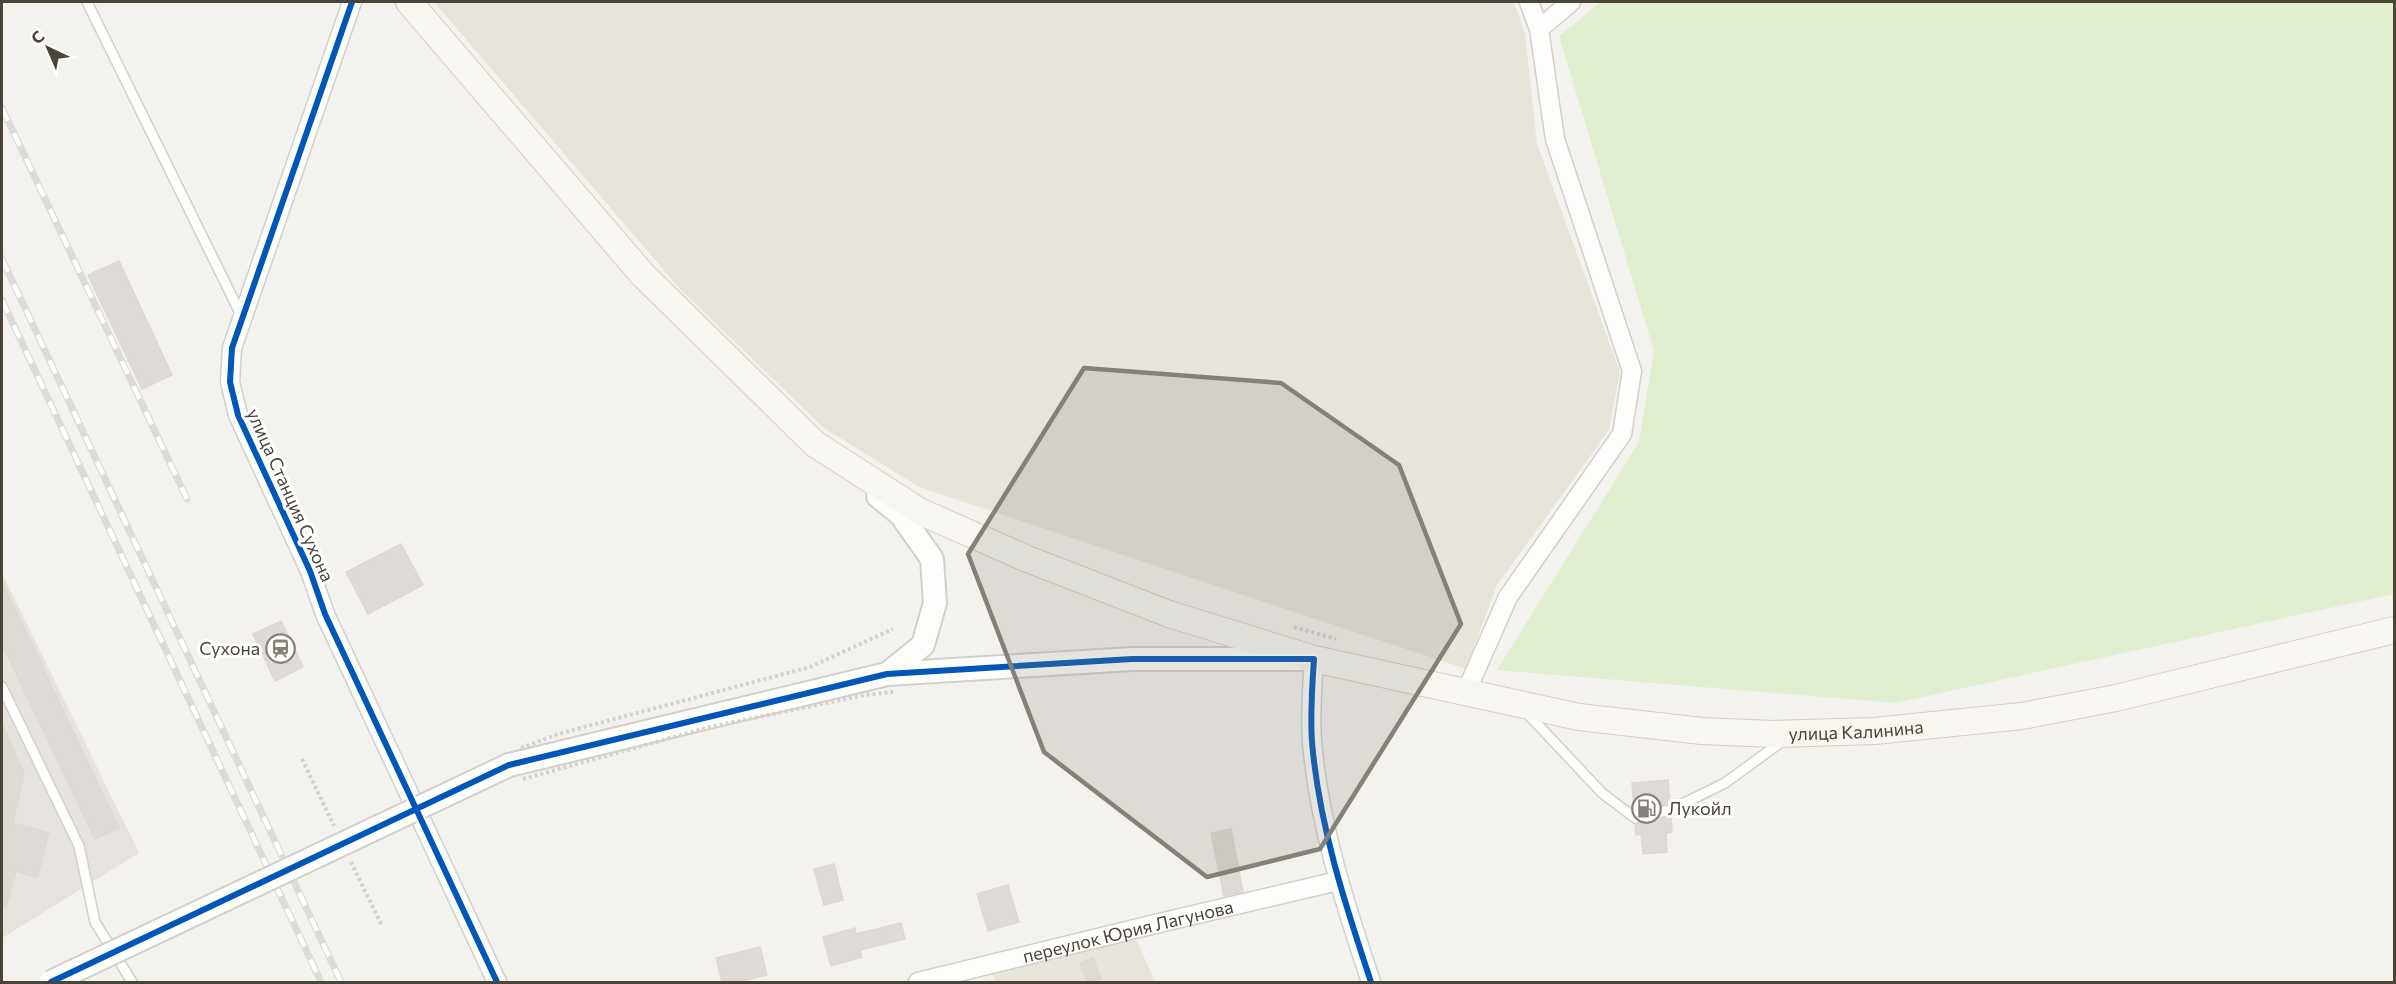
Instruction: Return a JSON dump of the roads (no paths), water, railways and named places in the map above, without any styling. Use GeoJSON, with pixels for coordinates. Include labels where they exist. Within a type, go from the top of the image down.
{"type":"FeatureCollection","features":[{"type":"Feature","properties":{"kind":"main road","name":"улица Калинина"},"geometry":{"type":"LineString","coordinates":[[409,2],[642,274],[815,444],[919,511],[1025,558],[1169,614],[1314,659],[1579,717],[1702,731],[1792,733],[1874,731],[2022,716],[2116,698],[2394,630]]}},
{"type":"Feature","properties":{"kind":"street","name":"улица Станция Сухона"},"geometry":{"type":"LineString","coordinates":[[352,2],[232,348],[230,382],[238,415],[310,571],[325,614],[497,982]]}},
{"type":"Feature","properties":{"kind":"street"},"geometry":{"type":"LineString","coordinates":[[1466,692],[1508,597],[1622,434],[1632,370],[1555,139],[1539,29],[1529,2]]}},
{"type":"Feature","properties":{"kind":"street"},"geometry":{"type":"LineString","coordinates":[[1539,29],[1571,2]]}},
{"type":"Feature","properties":{"kind":"street"},"geometry":{"type":"LineString","coordinates":[[815,444],[901,515],[932,559],[935,603],[923,645],[890,683]]}},
{"type":"Feature","properties":{"kind":"street"},"geometry":{"type":"LineString","coordinates":[[51,982],[345,855],[508,765],[890,683],[1132,658],[1314,659],[1311,701],[1313,751],[1324,822],[1338,881],[1367,978]]}},
{"type":"Feature","properties":{"kind":"street","name":"переулок Юрия Лагунова"},"geometry":{"type":"LineString","coordinates":[[918,982],[987,975],[1151,924],[1338,881]]}},
{"type":"Feature","properties":{"kind":"lane"},"geometry":{"type":"LineString","coordinates":[[87,2],[242,319]]}},
{"type":"Feature","properties":{"kind":"lane"},"geometry":{"type":"LineString","coordinates":[[2,687],[79,846],[95,922],[132,982]]}},
{"type":"Feature","properties":{"kind":"lane"},"geometry":{"type":"LineString","coordinates":[[1518,703],[1602,793],[1635,818],[1670,810],[1725,783],[1792,733]]}},
{"type":"Feature","properties":{"kind":"railway"},"geometry":{"type":"LineString","coordinates":[[2,108],[187,499]]}},
{"type":"Feature","properties":{"kind":"railway"},"geometry":{"type":"LineString","coordinates":[[2,259],[341,982]]}},
{"type":"Feature","properties":{"kind":"railway"},"geometry":{"type":"LineString","coordinates":[[2,300],[321,982]]}},
{"type":"Feature","properties":{"kind":"place","name":"Сухона"},"geometry":{"type":"Point","coordinates":[281,648]}},
{"type":"Feature","properties":{"kind":"place","name":"Лукойл"},"geometry":{"type":"Point","coordinates":[1647,808]}}]}
